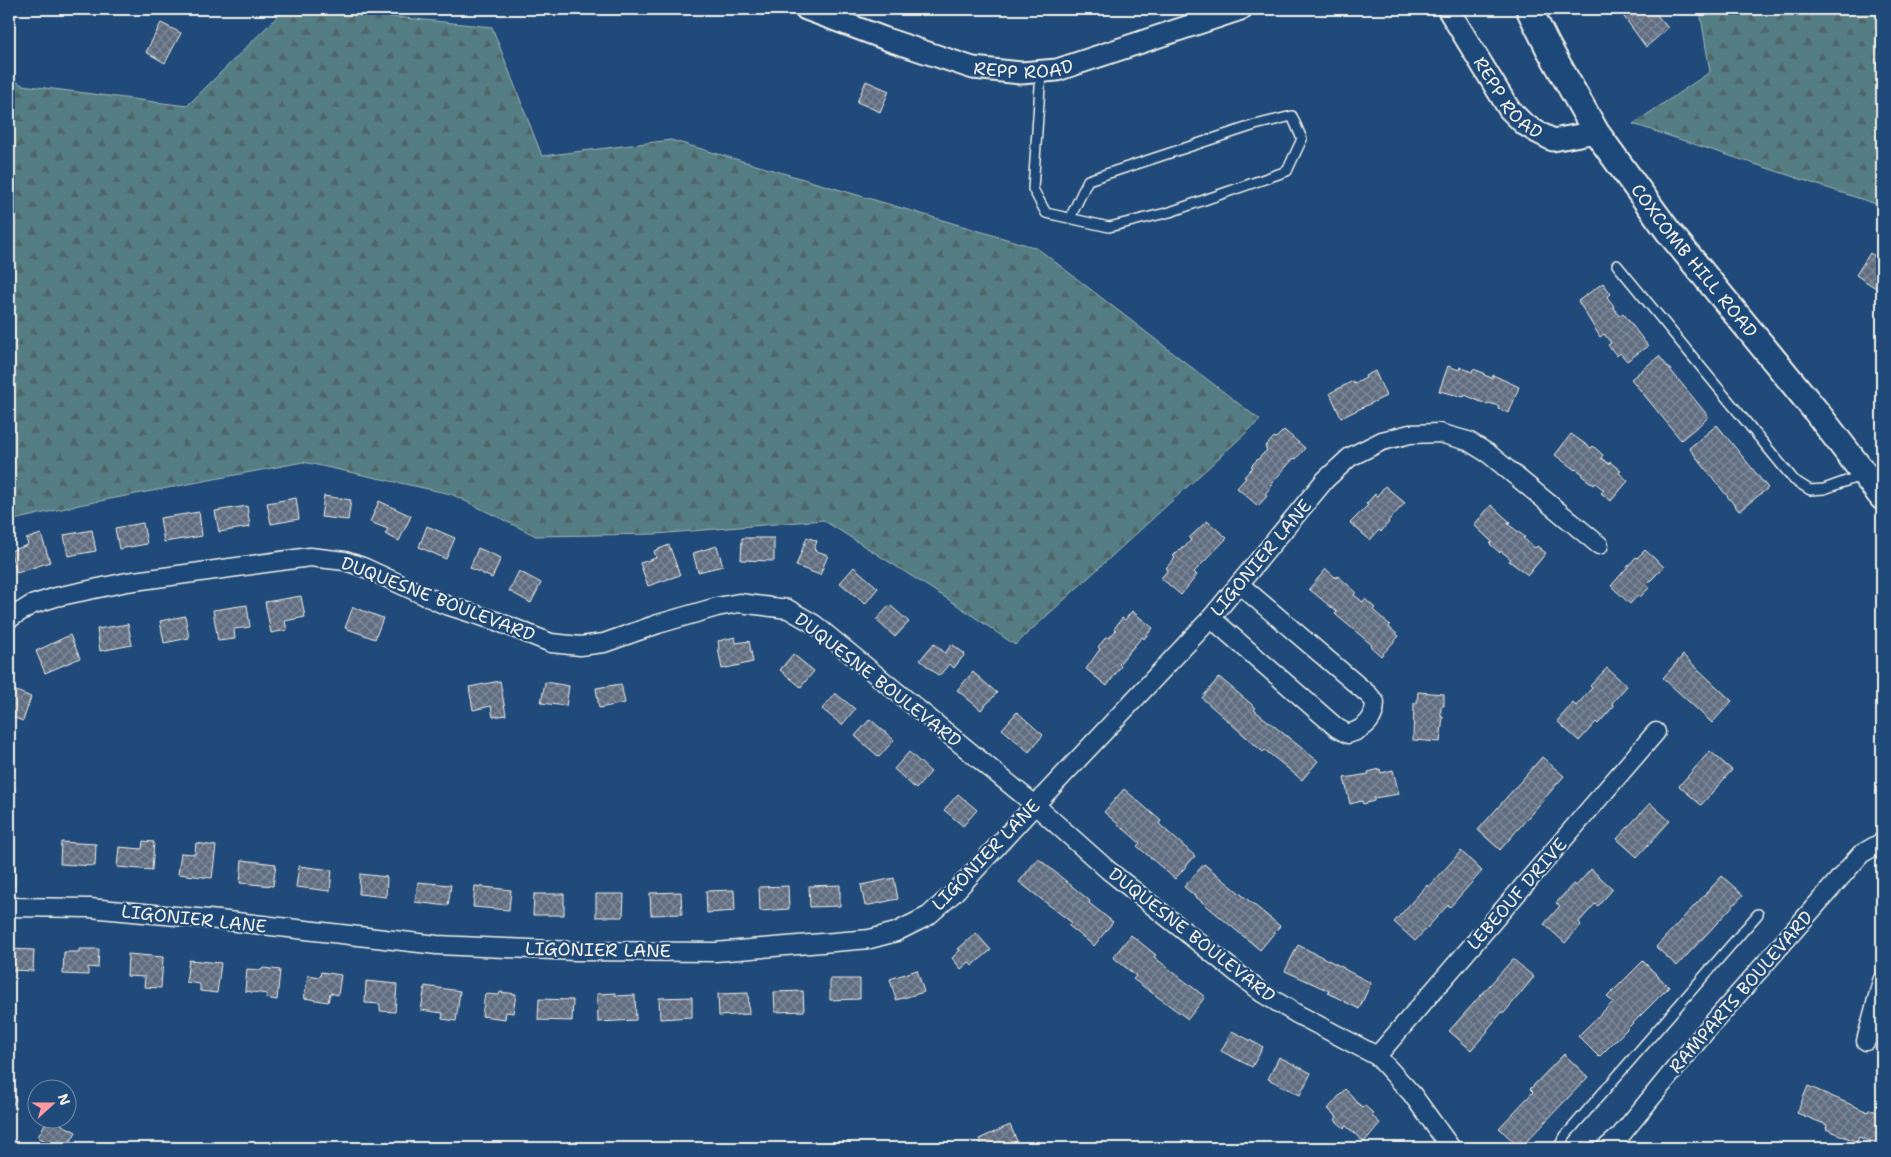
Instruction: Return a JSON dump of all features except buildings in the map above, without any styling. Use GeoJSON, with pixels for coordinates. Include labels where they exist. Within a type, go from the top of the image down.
{"type":"FeatureCollection","features":[{"type":"Feature","properties":{"kind":"main road","name":"COXCOMB HILL ROAD"},"geometry":{"type":"LineString","coordinates":[[1529,9],[1596,132],[1668,231],[1866,474],[1882,497]]}},
{"type":"Feature","properties":{"kind":"street","name":"REPP ROAD"},"geometry":{"type":"LineString","coordinates":[[806,9],[889,40],[973,68],[1021,73],[1057,70],[1241,9]]}},
{"type":"Feature","properties":{"kind":"street","name":"REPP ROAD"},"geometry":{"type":"LineString","coordinates":[[1448,9],[1509,110],[1524,124],[1553,140],[1596,132]]}},
{"type":"Feature","properties":{"kind":"street","name":"LIGONIER LANE"},"geometry":{"type":"LineString","coordinates":[[9,907],[90,908],[219,920],[437,945],[575,951],[715,952],[860,940],[896,932],[928,916],[955,892],[1212,618],[1325,480],[1350,457],[1382,441],[1410,434],[1439,433],[1468,441],[1489,454],[1599,545]]}},
{"type":"Feature","properties":{"kind":"street","name":"DUQUESNE BOULEVARD"},"geometry":{"type":"LineString","coordinates":[[9,619],[30,604],[56,596],[127,582],[310,557],[345,561],[364,567],[443,604],[496,621],[551,642],[580,646],[604,643],[658,624],[717,607],[739,603],[788,609],[814,624],[1035,805],[1108,870],[1262,993],[1377,1056],[1412,1094],[1451,1148]]}},
{"type":"Feature","properties":{"kind":"street"},"geometry":{"type":"LineString","coordinates":[[1212,618],[1337,728],[1348,734],[1357,732],[1373,717],[1375,702],[1369,694],[1239,584]]}},
{"type":"Feature","properties":{"kind":"street","name":"LEBEOUF DRIVE"},"geometry":{"type":"LineString","coordinates":[[1377,1056],[1656,732]]}},
{"type":"Feature","properties":{"kind":"street","name":"RAMPARTS BOULEVARD"},"geometry":{"type":"LineString","coordinates":[[1606,1148],[1620,1136],[1705,1032],[1861,854],[1882,842]]}},
{"type":"Feature","properties":{"kind":"street"},"geometry":{"type":"LineString","coordinates":[[1866,1041],[1882,981]]}},
{"type":"Feature","properties":{"kind":"lane"},"geometry":{"type":"LineString","coordinates":[[1041,72],[1033,189],[1046,214],[1109,227],[1170,212],[1287,172],[1302,139],[1292,116],[1255,125],[1088,180],[1070,218]]}},
{"type":"Feature","properties":{"kind":"lane"},"geometry":{"type":"LineString","coordinates":[[1617,265],[1794,480],[1810,490],[1824,489],[1866,474]]}},
{"type":"Feature","properties":{"kind":"lane"},"geometry":{"type":"LineString","coordinates":[[1558,1148],[1565,1136],[1758,914]]}},
{"type":"Feature","properties":{"kind":"green space"},"geometry":{"type":"Polygon","coordinates":[[[285,9],[318,9],[492,27],[542,156],[671,140],[1037,248],[1260,420],[1015,645],[957,605],[823,520],[656,534],[536,536],[451,494],[303,462],[79,505],[9,521],[9,77],[22,85],[187,106],[285,9]]]}},
{"type":"Feature","properties":{"kind":"green space"},"geometry":{"type":"Polygon","coordinates":[[[1704,9],[1882,9],[1882,206],[1633,124],[1710,72],[1700,11],[1704,9]]]}},
{"type":"Feature","properties":{"kind":"green space"},"geometry":{"type":"Polygon","coordinates":[[[9,786],[15,787],[15,886],[9,886],[9,786]]]}}]}
